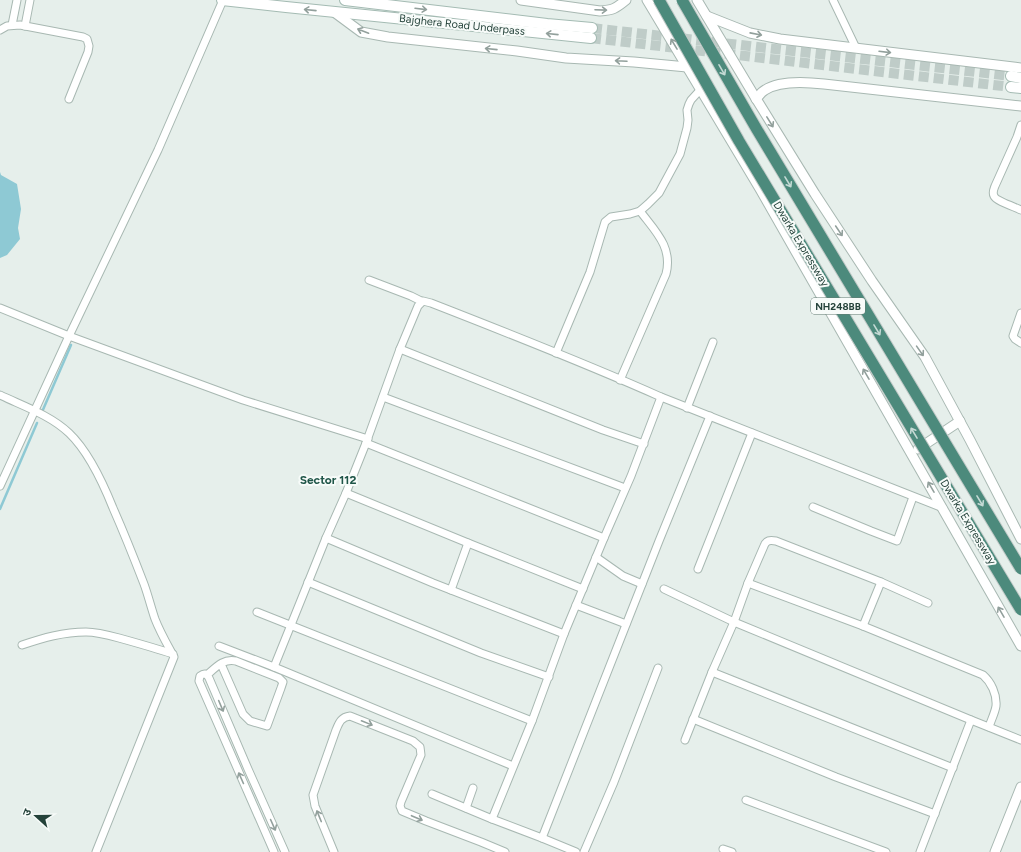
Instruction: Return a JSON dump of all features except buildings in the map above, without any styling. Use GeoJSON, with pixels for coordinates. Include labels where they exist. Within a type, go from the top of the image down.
{"type":"FeatureCollection","features":[{"type":"Feature","properties":{"kind":"highway","name":"Dwarka Expressway"},"geometry":{"type":"LineString","coordinates":[[658,0],[742,146],[1021,610]]}},
{"type":"Feature","properties":{"kind":"highway","name":"Dwarka Expressway"},"geometry":{"type":"LineString","coordinates":[[682,0],[760,135],[1021,569]]}},
{"type":"Feature","properties":{"kind":"main road","name":"Bajghera Road Underpass"},"geometry":{"type":"LineString","coordinates":[[222,0],[334,12],[592,33],[546,24],[371,1],[345,0]]}},
{"type":"Feature","properties":{"kind":"street"},"geometry":{"type":"LineString","coordinates":[[12,25],[17,0]]}},
{"type":"Feature","properties":{"kind":"street"},"geometry":{"type":"LineString","coordinates":[[25,26],[30,0]]}},
{"type":"Feature","properties":{"kind":"street"},"geometry":{"type":"LineString","coordinates":[[0,486],[69,336],[158,150],[222,0]]}},
{"type":"Feature","properties":{"kind":"street"},"geometry":{"type":"LineString","coordinates":[[521,0],[600,10],[610,10],[626,0]]}},
{"type":"Feature","properties":{"kind":"street"},"geometry":{"type":"LineString","coordinates":[[647,0],[760,189],[1021,646]]}},
{"type":"Feature","properties":{"kind":"street"},"geometry":{"type":"LineString","coordinates":[[697,0],[815,194],[872,281],[925,357],[1021,539]]}},
{"type":"Feature","properties":{"kind":"street"},"geometry":{"type":"LineString","coordinates":[[833,0],[856,48]]}},
{"type":"Feature","properties":{"kind":"street"},"geometry":{"type":"LineString","coordinates":[[334,12],[361,32],[388,37],[517,51],[566,58],[687,67]]}},
{"type":"Feature","properties":{"kind":"street"},"geometry":{"type":"LineString","coordinates":[[707,16],[750,34],[780,39],[1021,68]]}},
{"type":"Feature","properties":{"kind":"street"},"geometry":{"type":"LineString","coordinates":[[0,30],[12,25],[25,26],[87,38],[88,52],[68,99]]}},
{"type":"Feature","properties":{"kind":"street"},"geometry":{"type":"LineString","coordinates":[[756,99],[764,90],[775,85],[804,83],[1021,106]]}},
{"type":"Feature","properties":{"kind":"street"},"geometry":{"type":"LineString","coordinates":[[556,353],[590,272],[606,222],[610,217],[640,211],[658,193],[680,154],[687,128],[688,104],[700,89]]}},
{"type":"Feature","properties":{"kind":"street"},"geometry":{"type":"LineString","coordinates":[[1021,125],[1019,138],[993,191],[994,198],[1021,210]]}},
{"type":"Feature","properties":{"kind":"street"},"geometry":{"type":"LineString","coordinates":[[620,380],[669,264],[665,246],[640,211]]}},
{"type":"Feature","properties":{"kind":"street"},"geometry":{"type":"LineString","coordinates":[[369,280],[556,353],[687,408],[943,508]]}},
{"type":"Feature","properties":{"kind":"street"},"geometry":{"type":"LineString","coordinates":[[274,667],[367,441],[400,349],[421,301]]}},
{"type":"Feature","properties":{"kind":"street"},"geometry":{"type":"LineString","coordinates":[[0,308],[69,336],[243,400],[367,441],[604,538]]}},
{"type":"Feature","properties":{"kind":"street"},"geometry":{"type":"LineString","coordinates":[[1021,313],[1013,336],[1021,343]]}},
{"type":"Feature","properties":{"kind":"street"},"geometry":{"type":"LineString","coordinates":[[687,408],[712,342]]}},
{"type":"Feature","properties":{"kind":"street"},"geometry":{"type":"LineString","coordinates":[[400,349],[603,430],[644,444]]}},
{"type":"Feature","properties":{"kind":"street"},"geometry":{"type":"LineString","coordinates":[[0,395],[35,411],[59,425],[69,432],[86,455],[108,495],[145,588],[156,621],[174,656],[96,852]]}},
{"type":"Feature","properties":{"kind":"street"},"geometry":{"type":"LineString","coordinates":[[383,397],[625,488]]}},
{"type":"Feature","properties":{"kind":"street"},"geometry":{"type":"LineString","coordinates":[[492,819],[532,721],[564,634],[644,444],[661,397]]}},
{"type":"Feature","properties":{"kind":"street"},"geometry":{"type":"LineString","coordinates":[[542,838],[710,416]]}},
{"type":"Feature","properties":{"kind":"street"},"geometry":{"type":"LineString","coordinates":[[912,454],[960,421]]}},
{"type":"Feature","properties":{"kind":"street"},"geometry":{"type":"LineString","coordinates":[[698,569],[752,433]]}},
{"type":"Feature","properties":{"kind":"street"},"geometry":{"type":"LineString","coordinates":[[346,493],[583,588]]}},
{"type":"Feature","properties":{"kind":"street"},"geometry":{"type":"LineString","coordinates":[[814,507],[897,541],[913,497]]}},
{"type":"Feature","properties":{"kind":"street"},"geometry":{"type":"LineString","coordinates":[[326,538],[433,584],[564,634]]}},
{"type":"Feature","properties":{"kind":"street"},"geometry":{"type":"LineString","coordinates":[[685,740],[734,622],[748,583],[767,541],[771,540],[881,582],[928,603]]}},
{"type":"Feature","properties":{"kind":"street"},"geometry":{"type":"LineString","coordinates":[[451,590],[468,543]]}},
{"type":"Feature","properties":{"kind":"street"},"geometry":{"type":"LineString","coordinates":[[596,557],[623,576],[642,584]]}},
{"type":"Feature","properties":{"kind":"street"},"geometry":{"type":"LineString","coordinates":[[308,582],[480,653],[549,677]]}},
{"type":"Feature","properties":{"kind":"street"},"geometry":{"type":"LineString","coordinates":[[864,626],[881,582]]}},
{"type":"Feature","properties":{"kind":"street"},"geometry":{"type":"LineString","coordinates":[[748,583],[864,626],[983,675],[990,681],[996,704],[989,726]]}},
{"type":"Feature","properties":{"kind":"street"},"geometry":{"type":"LineString","coordinates":[[664,589],[734,622],[1021,740]]}},
{"type":"Feature","properties":{"kind":"street"},"geometry":{"type":"LineString","coordinates":[[576,605],[626,624]]}},
{"type":"Feature","properties":{"kind":"street"},"geometry":{"type":"LineString","coordinates":[[257,612],[532,721]]}},
{"type":"Feature","properties":{"kind":"street"},"geometry":{"type":"LineString","coordinates":[[22,645],[44,637],[58,634],[93,632],[134,642],[173,654]]}},
{"type":"Feature","properties":{"kind":"street"},"geometry":{"type":"LineString","coordinates":[[219,646],[274,667],[513,766]]}},
{"type":"Feature","properties":{"kind":"street"},"geometry":{"type":"LineString","coordinates":[[221,664],[243,714],[250,721],[267,726],[282,682],[281,680],[236,661],[229,660],[221,664],[207,675],[205,674],[200,676],[199,681],[274,852]]}},
{"type":"Feature","properties":{"kind":"street"},"geometry":{"type":"LineString","coordinates":[[584,852],[614,782],[658,668]]}},
{"type":"Feature","properties":{"kind":"street"},"geometry":{"type":"LineString","coordinates":[[712,672],[953,768]]}},
{"type":"Feature","properties":{"kind":"street"},"geometry":{"type":"LineString","coordinates":[[207,675],[285,852]]}},
{"type":"Feature","properties":{"kind":"street"},"geometry":{"type":"LineString","coordinates":[[334,852],[315,806],[313,795],[340,722],[344,718],[350,716],[413,741],[420,747],[420,760],[401,802],[400,806],[402,811],[426,822],[505,852]]}},
{"type":"Feature","properties":{"kind":"street"},"geometry":{"type":"LineString","coordinates":[[693,719],[836,777],[935,814]]}},
{"type":"Feature","properties":{"kind":"street"},"geometry":{"type":"LineString","coordinates":[[920,852],[972,720]]}},
{"type":"Feature","properties":{"kind":"street"},"geometry":{"type":"LineString","coordinates":[[995,852],[1021,787]]}},
{"type":"Feature","properties":{"kind":"street"},"geometry":{"type":"LineString","coordinates":[[466,808],[473,788]]}},
{"type":"Feature","properties":{"kind":"street"},"geometry":{"type":"LineString","coordinates":[[432,794],[576,852]]}},
{"type":"Feature","properties":{"kind":"street"},"geometry":{"type":"LineString","coordinates":[[746,800],[886,852]]}},
{"type":"Feature","properties":{"kind":"street"},"geometry":{"type":"LineString","coordinates":[[723,849],[732,852]]}},
{"type":"Feature","properties":{"kind":"water"},"geometry":{"type":"Polygon","coordinates":[[[0,172],[1,175],[17,184],[21,209],[18,228],[20,239],[7,255],[0,258],[0,172]]]}},
{"type":"Feature","properties":{"kind":"waterway"},"geometry":{"type":"LineString","coordinates":[[42,412],[71,345]]}},
{"type":"Feature","properties":{"kind":"waterway"},"geometry":{"type":"LineString","coordinates":[[0,509],[37,423]]}},
{"type":"Feature","properties":{"kind":"tunnel"},"geometry":{"type":"LineString","coordinates":[[592,28],[1011,76]]}},
{"type":"Feature","properties":{"kind":"tunnel"},"geometry":{"type":"LineString","coordinates":[[591,38],[1011,87]]}},
{"type":"Feature","properties":{"kind":"district","name":"Sector 112"},"geometry":{"type":"Point","coordinates":[328,480]}}]}
